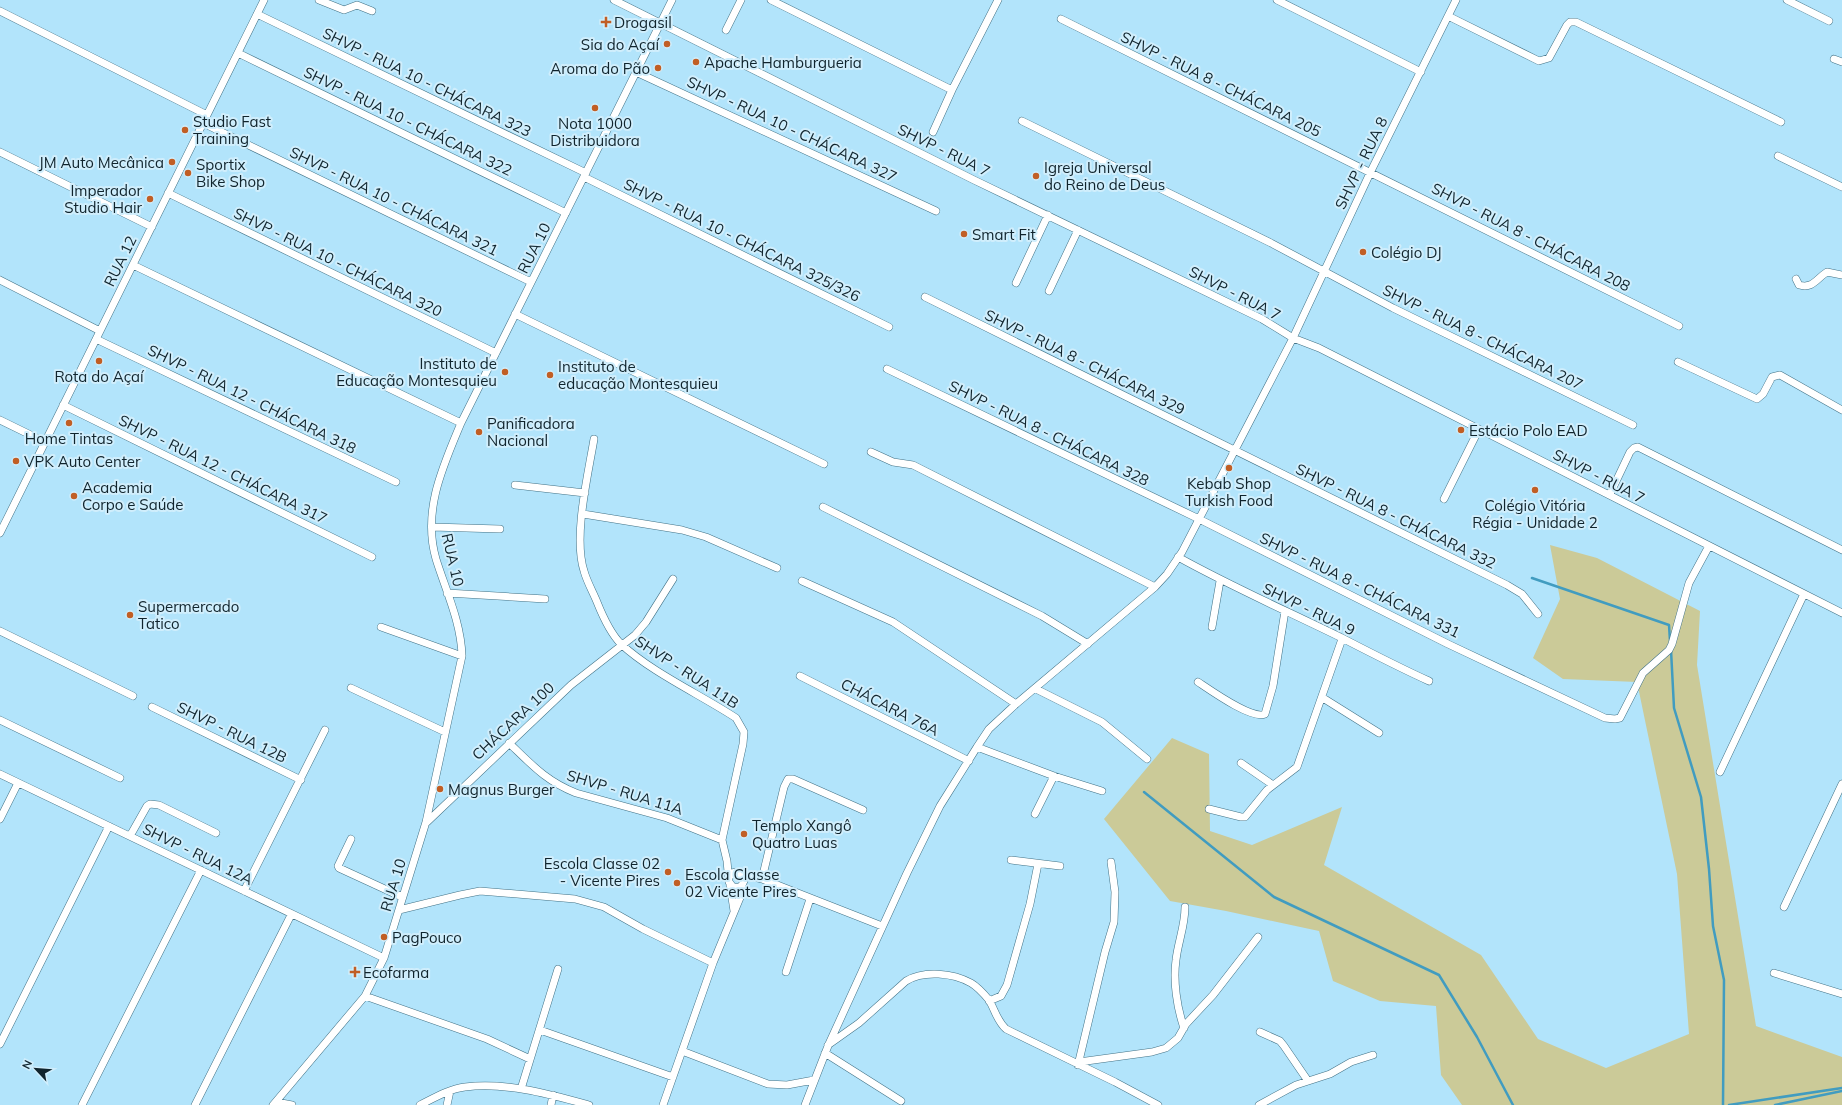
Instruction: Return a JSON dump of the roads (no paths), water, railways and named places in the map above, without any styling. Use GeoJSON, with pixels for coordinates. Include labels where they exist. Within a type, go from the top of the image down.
{"type":"FeatureCollection","features":[{"type":"Feature","properties":{"kind":"street","name":"RUA 12"},"geometry":{"type":"LineString","coordinates":[[0,533],[263,0]]}},
{"type":"Feature","properties":{"kind":"street"},"geometry":{"type":"LineString","coordinates":[[319,0],[339,9],[344,10],[357,5],[372,11]]}},
{"type":"Feature","properties":{"kind":"street","name":"SHVP - RUA 7"},"geometry":{"type":"LineString","coordinates":[[614,0],[1078,230],[1262,319],[1293,338],[1319,348],[1610,494],[1842,613]]}},
{"type":"Feature","properties":{"kind":"street","name":"RUA 10"},"geometry":{"type":"LineString","coordinates":[[274,1103],[366,996],[384,958],[426,822],[462,656],[462,637],[435,556],[432,527],[434,492],[461,423],[672,0]]}},
{"type":"Feature","properties":{"kind":"street"},"geometry":{"type":"LineString","coordinates":[[726,30],[741,0]]}},
{"type":"Feature","properties":{"kind":"street"},"geometry":{"type":"LineString","coordinates":[[771,0],[952,90]]}},
{"type":"Feature","properties":{"kind":"street"},"geometry":{"type":"LineString","coordinates":[[933,132],[952,90],[998,0]]}},
{"type":"Feature","properties":{"kind":"street"},"geometry":{"type":"LineString","coordinates":[[1277,0],[1421,72]]}},
{"type":"Feature","properties":{"kind":"street","name":"SHVP - RUA 8"},"geometry":{"type":"LineString","coordinates":[[805,1105],[826,1049],[882,926],[940,806],[977,747],[990,729],[1016,704],[1036,689],[1155,587],[1178,558],[1293,338],[1323,270],[1456,0]]}},
{"type":"Feature","properties":{"kind":"street"},"geometry":{"type":"LineString","coordinates":[[1787,0],[1829,21]]}},
{"type":"Feature","properties":{"kind":"street"},"geometry":{"type":"LineString","coordinates":[[0,11],[207,115]]}},
{"type":"Feature","properties":{"kind":"street","name":"SHVP - RUA 10 - CHÁCARA 323"},"geometry":{"type":"LineString","coordinates":[[257,14],[585,175]]}},
{"type":"Feature","properties":{"kind":"street"},"geometry":{"type":"LineString","coordinates":[[1448,16],[1539,61],[1549,58],[1567,24],[1570,22],[1576,22],[1781,122]]}},
{"type":"Feature","properties":{"kind":"street","name":"SHVP - RUA 8 - CHÁCARA 205"},"geometry":{"type":"LineString","coordinates":[[1061,19],[1371,171]]}},
{"type":"Feature","properties":{"kind":"street","name":"SHVP - RUA 10 - CHÁCARA 322"},"geometry":{"type":"LineString","coordinates":[[238,53],[566,213]]}},
{"type":"Feature","properties":{"kind":"street"},"geometry":{"type":"LineString","coordinates":[[1834,59],[1842,62]]}},
{"type":"Feature","properties":{"kind":"street","name":"SHVP - RUA 10 - CHÁCARA 327"},"geometry":{"type":"LineString","coordinates":[[636,72],[936,211]]}},
{"type":"Feature","properties":{"kind":"street","name":"SHVP - RUA 8 - CHÁCARA 207"},"geometry":{"type":"LineString","coordinates":[[1022,121],[1323,270],[1394,308],[1633,425]]}},
{"type":"Feature","properties":{"kind":"street","name":"SHVP - RUA 10 - CHÁCARA 321"},"geometry":{"type":"LineString","coordinates":[[203,123],[531,282]]}},
{"type":"Feature","properties":{"kind":"street"},"geometry":{"type":"LineString","coordinates":[[0,152],[152,227]]}},
{"type":"Feature","properties":{"kind":"street"},"geometry":{"type":"LineString","coordinates":[[1778,156],[1842,187]]}},
{"type":"Feature","properties":{"kind":"street","name":"SHVP - RUA 8 - CHÁCARA 208"},"geometry":{"type":"LineString","coordinates":[[1371,171],[1679,326]]}},
{"type":"Feature","properties":{"kind":"street","name":"SHVP - RUA 10 - CHÁCARA 325/326"},"geometry":{"type":"LineString","coordinates":[[585,175],[889,327]]}},
{"type":"Feature","properties":{"kind":"street","name":"SHVP - RUA 10 - CHÁCARA 320"},"geometry":{"type":"LineString","coordinates":[[168,193],[496,354]]}},
{"type":"Feature","properties":{"kind":"street"},"geometry":{"type":"LineString","coordinates":[[1016,283],[1048,215]]}},
{"type":"Feature","properties":{"kind":"street"},"geometry":{"type":"LineString","coordinates":[[1049,291],[1078,230]]}},
{"type":"Feature","properties":{"kind":"street"},"geometry":{"type":"LineString","coordinates":[[133,265],[461,423]]}},
{"type":"Feature","properties":{"kind":"street"},"geometry":{"type":"LineString","coordinates":[[1796,279],[1799,285],[1806,286],[1815,283],[1826,272],[1842,275]]}},
{"type":"Feature","properties":{"kind":"street"},"geometry":{"type":"LineString","coordinates":[[0,280],[100,331]]}},
{"type":"Feature","properties":{"kind":"street","name":"SHVP - RUA 8 - CHÁCARA 329"},"geometry":{"type":"LineString","coordinates":[[925,297],[1234,451]]}},
{"type":"Feature","properties":{"kind":"street"},"geometry":{"type":"LineString","coordinates":[[516,314],[824,464]]}},
{"type":"Feature","properties":{"kind":"street","name":"SHVP - RUA 12 - CHÁCARA 318"},"geometry":{"type":"LineString","coordinates":[[96,339],[396,482]]}},
{"type":"Feature","properties":{"kind":"street"},"geometry":{"type":"LineString","coordinates":[[1678,362],[1757,399],[1763,394],[1772,377],[1780,376],[1842,410]]}},
{"type":"Feature","properties":{"kind":"street","name":"SHVP - RUA 8 - CHÁCARA 328"},"geometry":{"type":"LineString","coordinates":[[887,369],[1199,519]]}},
{"type":"Feature","properties":{"kind":"street","name":"SHVP - RUA 12 - CHÁCARA 317"},"geometry":{"type":"LineString","coordinates":[[63,405],[372,557]]}},
{"type":"Feature","properties":{"kind":"street"},"geometry":{"type":"LineString","coordinates":[[0,420],[45,442]]}},
{"type":"Feature","properties":{"kind":"street"},"geometry":{"type":"LineString","coordinates":[[1444,498],[1479,429]]}},
{"type":"Feature","properties":{"kind":"street","name":"SHVP - RUA 11B"},"geometry":{"type":"LineString","coordinates":[[594,439],[585,493],[582,558],[584,571],[610,629],[622,645],[658,670],[736,718],[744,732],[743,744],[722,840],[727,861],[734,911]]}},
{"type":"Feature","properties":{"kind":"street"},"geometry":{"type":"LineString","coordinates":[[1610,494],[1630,452],[1634,448],[1638,447],[1842,550]]}},
{"type":"Feature","properties":{"kind":"street","name":"SHVP - RUA 8 - CHÁCARA 332"},"geometry":{"type":"LineString","coordinates":[[1234,451],[1516,589],[1538,614]]}},
{"type":"Feature","properties":{"kind":"street"},"geometry":{"type":"LineString","coordinates":[[871,452],[893,462],[912,465],[1155,587]]}},
{"type":"Feature","properties":{"kind":"street"},"geometry":{"type":"LineString","coordinates":[[515,485],[585,493]]}},
{"type":"Feature","properties":{"kind":"street"},"geometry":{"type":"LineString","coordinates":[[823,507],[1042,616],[1088,644]]}},
{"type":"Feature","properties":{"kind":"street"},"geometry":{"type":"LineString","coordinates":[[583,514],[682,530],[706,537],[777,568]]}},
{"type":"Feature","properties":{"kind":"street","name":"SHVP - RUA 8 - CHÁCARA 331"},"geometry":{"type":"LineString","coordinates":[[1199,519],[1448,644],[1511,672],[1593,714],[1609,719],[1620,718],[1643,673],[1669,650],[1689,583],[1709,546]]}},
{"type":"Feature","properties":{"kind":"street"},"geometry":{"type":"LineString","coordinates":[[432,527],[500,529]]}},
{"type":"Feature","properties":{"kind":"street","name":"SHVP - RUA 9"},"geometry":{"type":"LineString","coordinates":[[1178,558],[1220,581],[1342,638],[1429,681]]}},
{"type":"Feature","properties":{"kind":"street","name":"CHÁCARA 100"},"geometry":{"type":"LineString","coordinates":[[426,822],[571,685],[635,635],[646,622],[673,579]]}},
{"type":"Feature","properties":{"kind":"street"},"geometry":{"type":"LineString","coordinates":[[802,581],[893,622],[1016,704]]}},
{"type":"Feature","properties":{"kind":"street"},"geometry":{"type":"LineString","coordinates":[[1212,627],[1220,581]]}},
{"type":"Feature","properties":{"kind":"street"},"geometry":{"type":"LineString","coordinates":[[447,593],[545,599]]}},
{"type":"Feature","properties":{"kind":"street"},"geometry":{"type":"LineString","coordinates":[[1720,772],[1804,594]]}},
{"type":"Feature","properties":{"kind":"street"},"geometry":{"type":"LineString","coordinates":[[1198,682],[1246,710],[1260,716],[1265,714],[1273,686],[1284,611]]}},
{"type":"Feature","properties":{"kind":"street"},"geometry":{"type":"LineString","coordinates":[[381,627],[462,656]]}},
{"type":"Feature","properties":{"kind":"street"},"geometry":{"type":"LineString","coordinates":[[0,631],[133,696]]}},
{"type":"Feature","properties":{"kind":"street"},"geometry":{"type":"LineString","coordinates":[[1209,809],[1243,817],[1267,790],[1297,767],[1323,698],[1342,638]]}},
{"type":"Feature","properties":{"kind":"street","name":"CHÁCARA 76A"},"geometry":{"type":"LineString","coordinates":[[800,676],[969,761]]}},
{"type":"Feature","properties":{"kind":"street"},"geometry":{"type":"LineString","coordinates":[[351,688],[445,732]]}},
{"type":"Feature","properties":{"kind":"street"},"geometry":{"type":"LineString","coordinates":[[1036,689],[1102,722],[1147,758]]}},
{"type":"Feature","properties":{"kind":"street"},"geometry":{"type":"LineString","coordinates":[[1323,698],[1379,733]]}},
{"type":"Feature","properties":{"kind":"street","name":"SHVP - RUA 12B"},"geometry":{"type":"LineString","coordinates":[[152,707],[301,780]]}},
{"type":"Feature","properties":{"kind":"street"},"geometry":{"type":"LineString","coordinates":[[0,720],[120,778]]}},
{"type":"Feature","properties":{"kind":"street"},"geometry":{"type":"LineString","coordinates":[[244,891],[325,730]]}},
{"type":"Feature","properties":{"kind":"street","name":"SHVP - RUA 11A"},"geometry":{"type":"LineString","coordinates":[[509,743],[542,774],[562,787],[576,793],[667,818],[722,840]]}},
{"type":"Feature","properties":{"kind":"street"},"geometry":{"type":"LineString","coordinates":[[977,747],[1054,776],[1102,791]]}},
{"type":"Feature","properties":{"kind":"street"},"geometry":{"type":"LineString","coordinates":[[1241,763],[1274,785]]}},
{"type":"Feature","properties":{"kind":"street","name":"SHVP - RUA 12A"},"geometry":{"type":"LineString","coordinates":[[0,774],[202,870],[291,915],[384,958]]}},
{"type":"Feature","properties":{"kind":"street"},"geometry":{"type":"LineString","coordinates":[[1035,814],[1054,776]]}},
{"type":"Feature","properties":{"kind":"street"},"geometry":{"type":"LineString","coordinates":[[759,879],[787,780],[793,779],[862,810]]}},
{"type":"Feature","properties":{"kind":"street"},"geometry":{"type":"LineString","coordinates":[[0,819],[18,783]]}},
{"type":"Feature","properties":{"kind":"street"},"geometry":{"type":"LineString","coordinates":[[1784,907],[1842,784]]}},
{"type":"Feature","properties":{"kind":"street"},"geometry":{"type":"LineString","coordinates":[[130,836],[147,806],[150,804],[159,805],[216,832]]}},
{"type":"Feature","properties":{"kind":"street"},"geometry":{"type":"LineString","coordinates":[[0,1044],[109,826]]}},
{"type":"Feature","properties":{"kind":"street"},"geometry":{"type":"LineString","coordinates":[[351,839],[338,866],[339,868],[402,897]]}},
{"type":"Feature","properties":{"kind":"street"},"geometry":{"type":"LineString","coordinates":[[1011,860],[1060,866]]}},
{"type":"Feature","properties":{"kind":"street"},"geometry":{"type":"LineString","coordinates":[[663,1105],[713,963],[742,893],[743,883],[740,873],[727,861]]}},
{"type":"Feature","properties":{"kind":"street"},"geometry":{"type":"LineString","coordinates":[[1079,1063],[1114,922],[1115,892],[1111,862]]}},
{"type":"Feature","properties":{"kind":"street"},"geometry":{"type":"LineString","coordinates":[[989,1001],[1001,996],[1007,985],[1030,904],[1038,864]]}},
{"type":"Feature","properties":{"kind":"street"},"geometry":{"type":"LineString","coordinates":[[82,1105],[202,870]]}},
{"type":"Feature","properties":{"kind":"street"},"geometry":{"type":"LineString","coordinates":[[759,879],[743,883],[737,888],[729,882],[732,873],[740,873],[759,879],[882,926]]}},
{"type":"Feature","properties":{"kind":"street"},"geometry":{"type":"LineString","coordinates":[[399,910],[460,895],[480,892],[575,899],[604,907],[643,929],[713,963]]}},
{"type":"Feature","properties":{"kind":"street"},"geometry":{"type":"LineString","coordinates":[[786,972],[810,899]]}},
{"type":"Feature","properties":{"kind":"street"},"geometry":{"type":"LineString","coordinates":[[1184,1028],[1180,1018],[1176,966],[1185,917],[1185,907]]}},
{"type":"Feature","properties":{"kind":"street"},"geometry":{"type":"LineString","coordinates":[[195,1105],[291,915]]}},
{"type":"Feature","properties":{"kind":"street"},"geometry":{"type":"LineString","coordinates":[[1079,1063],[1152,1052],[1166,1048],[1178,1038],[1184,1028],[1213,995],[1258,937]]}},
{"type":"Feature","properties":{"kind":"street"},"geometry":{"type":"LineString","coordinates":[[522,1089],[530,1058],[558,969]]}},
{"type":"Feature","properties":{"kind":"street"},"geometry":{"type":"LineString","coordinates":[[1774,973],[1842,994]]}},
{"type":"Feature","properties":{"kind":"street"},"geometry":{"type":"LineString","coordinates":[[900,1101],[826,1049],[859,1023],[906,980],[914,976],[926,974],[944,975],[961,979],[978,988],[989,1001],[999,1022],[1006,1029],[1079,1063],[1158,1105]]}},
{"type":"Feature","properties":{"kind":"street"},"geometry":{"type":"LineString","coordinates":[[366,996],[460,1028],[530,1058]]}},
{"type":"Feature","properties":{"kind":"street"},"geometry":{"type":"LineString","coordinates":[[540,1030],[673,1077]]}},
{"type":"Feature","properties":{"kind":"street"},"geometry":{"type":"LineString","coordinates":[[1260,1032],[1280,1041],[1308,1081]]}},
{"type":"Feature","properties":{"kind":"street"},"geometry":{"type":"LineString","coordinates":[[682,1051],[768,1084],[787,1085],[814,1080]]}},
{"type":"Feature","properties":{"kind":"street"},"geometry":{"type":"LineString","coordinates":[[1259,1105],[1308,1081],[1330,1074],[1351,1062],[1374,1055]]}},
{"type":"Feature","properties":{"kind":"street"},"geometry":{"type":"LineString","coordinates":[[420,1105],[450,1091],[465,1087],[522,1089],[553,1095],[589,1105]]}},
{"type":"Feature","properties":{"kind":"street"},"geometry":{"type":"LineString","coordinates":[[447,1105],[450,1091]]}},
{"type":"Feature","properties":{"kind":"street"},"geometry":{"type":"LineString","coordinates":[[551,1105],[553,1095]]}},
{"type":"Feature","properties":{"kind":"street"},"geometry":{"type":"LineString","coordinates":[[274,1103],[292,1105]]}},
{"type":"Feature","properties":{"kind":"waterway"},"geometry":{"type":"LineString","coordinates":[[1532,578],[1669,625],[1670,641]]}},
{"type":"Feature","properties":{"kind":"waterway"},"geometry":{"type":"LineString","coordinates":[[1671,650],[1674,708],[1701,797],[1709,869],[1713,926],[1724,980],[1723,1105]]}},
{"type":"Feature","properties":{"kind":"waterway"},"geometry":{"type":"LineString","coordinates":[[1144,792],[1274,897],[1439,975],[1477,1037],[1513,1105]]}},
{"type":"Feature","properties":{"kind":"waterway"},"geometry":{"type":"LineString","coordinates":[[1729,1105],[1842,1088]]}},
{"type":"Feature","properties":{"kind":"waterway"},"geometry":{"type":"LineString","coordinates":[[1775,1105],[1842,1091]]}},
{"type":"Feature","properties":{"kind":"place","name":"Drogasil"},"geometry":{"type":"Point","coordinates":[606,22]}},
{"type":"Feature","properties":{"kind":"place","name":"Sia do Açaí"},"geometry":{"type":"Point","coordinates":[667,44]}},
{"type":"Feature","properties":{"kind":"place","name":"Apache Hamburgueria"},"geometry":{"type":"Point","coordinates":[696,62]}},
{"type":"Feature","properties":{"kind":"place","name":"Aroma do Pão"},"geometry":{"type":"Point","coordinates":[658,68]}},
{"type":"Feature","properties":{"kind":"place","name":"Nota 1000 Distribuidora"},"geometry":{"type":"Point","coordinates":[595,108]}},
{"type":"Feature","properties":{"kind":"place","name":"Studio Fast Training"},"geometry":{"type":"Point","coordinates":[185,130]}},
{"type":"Feature","properties":{"kind":"place","name":"JM Auto Mecânica"},"geometry":{"type":"Point","coordinates":[172,162]}},
{"type":"Feature","properties":{"kind":"place","name":"Sportix Bike Shop"},"geometry":{"type":"Point","coordinates":[188,173]}},
{"type":"Feature","properties":{"kind":"place","name":"Igreja Universal do Reino de Deus"},"geometry":{"type":"Point","coordinates":[1036,176]}},
{"type":"Feature","properties":{"kind":"place","name":"Imperador Studio Hair"},"geometry":{"type":"Point","coordinates":[150,199]}},
{"type":"Feature","properties":{"kind":"place","name":"Smart Fit"},"geometry":{"type":"Point","coordinates":[964,234]}},
{"type":"Feature","properties":{"kind":"place","name":"Colégio DJ"},"geometry":{"type":"Point","coordinates":[1363,252]}},
{"type":"Feature","properties":{"kind":"place","name":"Rota do Açaí"},"geometry":{"type":"Point","coordinates":[99,361]}},
{"type":"Feature","properties":{"kind":"place","name":"Instituto de Educação Montesquieu"},"geometry":{"type":"Point","coordinates":[505,372]}},
{"type":"Feature","properties":{"kind":"place","name":"Instituto de educação Montesquieu"},"geometry":{"type":"Point","coordinates":[550,375]}},
{"type":"Feature","properties":{"kind":"place","name":"Home Tintas"},"geometry":{"type":"Point","coordinates":[69,423]}},
{"type":"Feature","properties":{"kind":"place","name":"Estácio Polo EAD"},"geometry":{"type":"Point","coordinates":[1461,430]}},
{"type":"Feature","properties":{"kind":"place","name":"Panificadora Nacional"},"geometry":{"type":"Point","coordinates":[479,432]}},
{"type":"Feature","properties":{"kind":"place","name":"VPK Auto Center"},"geometry":{"type":"Point","coordinates":[16,461]}},
{"type":"Feature","properties":{"kind":"place","name":"Kebab Shop Turkish Food"},"geometry":{"type":"Point","coordinates":[1229,468]}},
{"type":"Feature","properties":{"kind":"place","name":"Colégio Vitória Régia - Unidade 2"},"geometry":{"type":"Point","coordinates":[1535,490]}},
{"type":"Feature","properties":{"kind":"place","name":"Academia Corpo e Saúde"},"geometry":{"type":"Point","coordinates":[74,496]}},
{"type":"Feature","properties":{"kind":"place","name":"Supermercado Tatico"},"geometry":{"type":"Point","coordinates":[130,615]}},
{"type":"Feature","properties":{"kind":"place","name":"Magnus Burger"},"geometry":{"type":"Point","coordinates":[440,789]}},
{"type":"Feature","properties":{"kind":"place","name":"Templo Xangô Quatro Luas"},"geometry":{"type":"Point","coordinates":[744,834]}},
{"type":"Feature","properties":{"kind":"place","name":"Escola Classe 02 - Vicente Pires"},"geometry":{"type":"Point","coordinates":[668,872]}},
{"type":"Feature","properties":{"kind":"place","name":"Escola Classe 02 Vicente Pires"},"geometry":{"type":"Point","coordinates":[677,883]}},
{"type":"Feature","properties":{"kind":"place","name":"PagPouco"},"geometry":{"type":"Point","coordinates":[384,937]}},
{"type":"Feature","properties":{"kind":"place","name":"Ecofarma"},"geometry":{"type":"Point","coordinates":[355,972]}}]}
